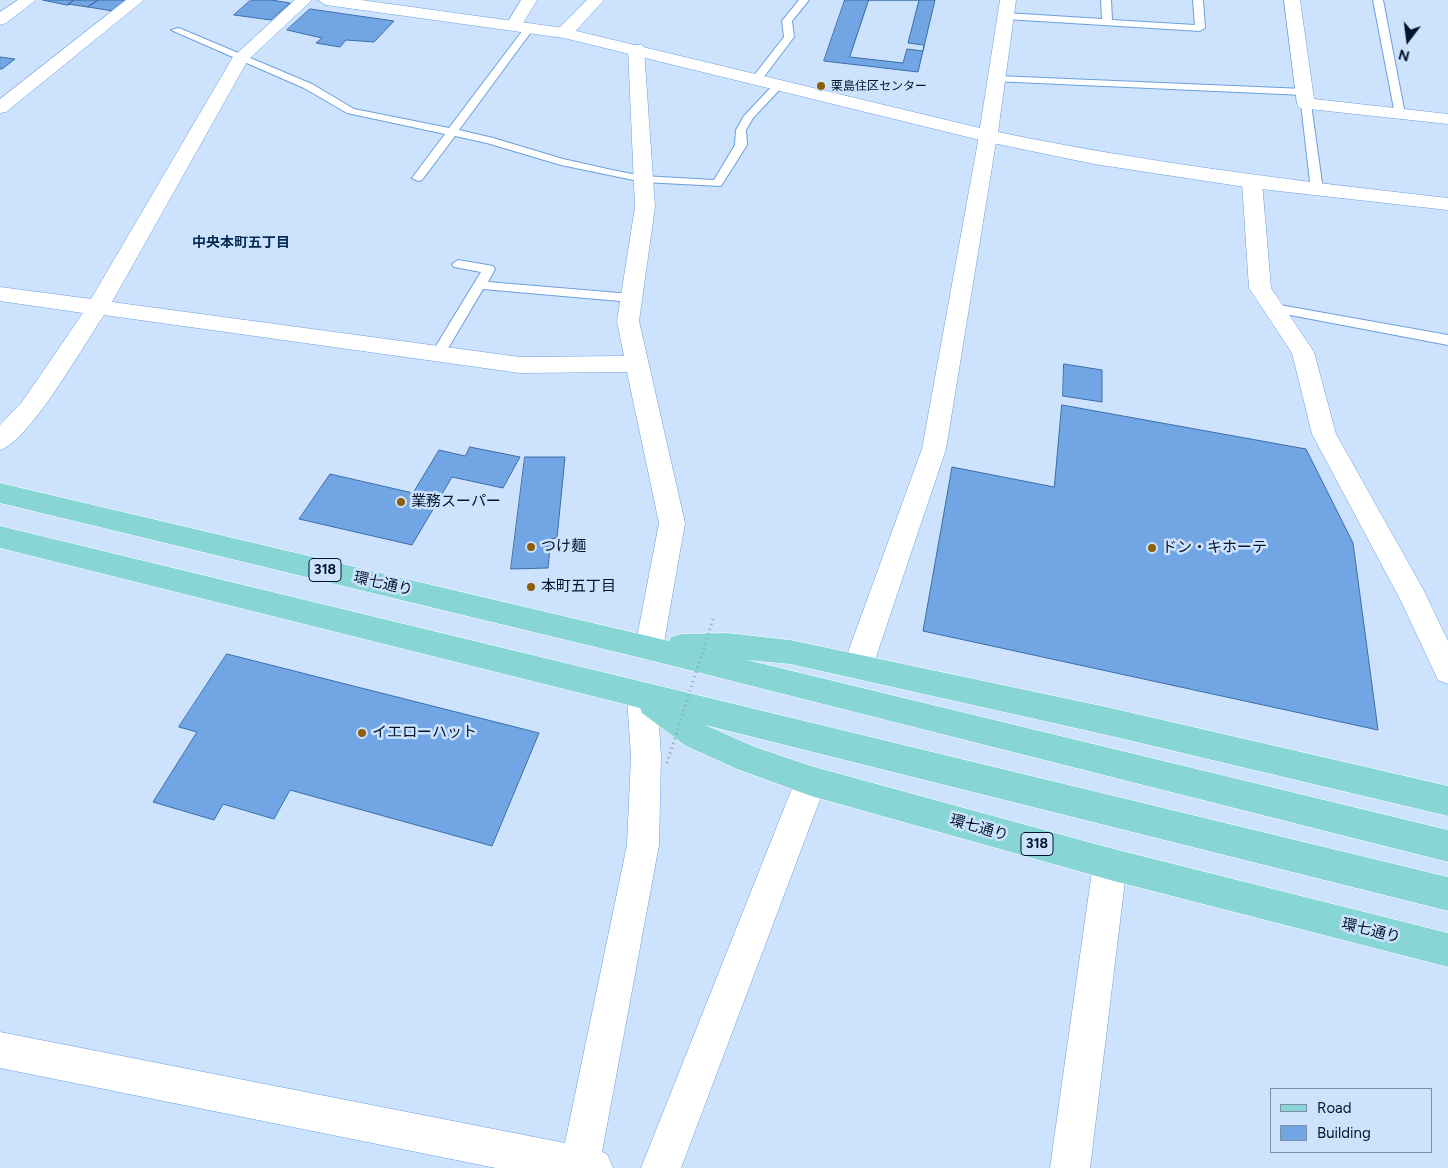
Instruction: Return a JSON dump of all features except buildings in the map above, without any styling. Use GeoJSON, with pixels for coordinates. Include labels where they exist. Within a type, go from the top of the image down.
{"type":"FeatureCollection","features":[{"type":"Feature","properties":{"kind":"main road","name":"環七通り"},"geometry":{"type":"LineString","coordinates":[[0,493],[649,648],[1448,846]]}},
{"type":"Feature","properties":{"kind":"main road","name":"環七通り"},"geometry":{"type":"LineString","coordinates":[[0,537],[642,697],[1448,894]]}},
{"type":"Feature","properties":{"kind":"main road","name":"環七通り"},"geometry":{"type":"LineString","coordinates":[[649,648],[727,645],[790,652],[1448,801]]}},
{"type":"Feature","properties":{"kind":"main road","name":"環七通り"},"geometry":{"type":"LineString","coordinates":[[642,697],[697,736],[748,759],[811,781],[1110,864],[1448,950]]}},
{"type":"Feature","properties":{"kind":"street"},"geometry":{"type":"LineString","coordinates":[[0,20],[28,0]]}},
{"type":"Feature","properties":{"kind":"street"},"geometry":{"type":"LineString","coordinates":[[0,108],[136,0]]}},
{"type":"Feature","properties":{"kind":"street"},"geometry":{"type":"LineString","coordinates":[[0,441],[30,408],[98,308],[216,96],[241,57],[304,0]]}},
{"type":"Feature","properties":{"kind":"street"},"geometry":{"type":"LineString","coordinates":[[326,0],[564,33],[988,136],[1094,158],[1252,182],[1448,204]]}},
{"type":"Feature","properties":{"kind":"street"},"geometry":{"type":"LineString","coordinates":[[521,26],[529,0]]}},
{"type":"Feature","properties":{"kind":"street"},"geometry":{"type":"LineString","coordinates":[[564,33],[596,0]]}},
{"type":"Feature","properties":{"kind":"street"},"geometry":{"type":"LineString","coordinates":[[1292,0],[1305,98],[1400,114],[1448,119]]}},
{"type":"Feature","properties":{"kind":"street"},"geometry":{"type":"LineString","coordinates":[[858,666],[934,449],[988,136],[1007,8]]}},
{"type":"Feature","properties":{"kind":"street"},"geometry":{"type":"LineString","coordinates":[[636,49],[645,207],[628,321],[672,523],[649,648]]}},
{"type":"Feature","properties":{"kind":"street"},"geometry":{"type":"LineString","coordinates":[[1252,182],[1260,288],[1303,352],[1324,434],[1413,597],[1448,671]]}},
{"type":"Feature","properties":{"kind":"street"},"geometry":{"type":"LineString","coordinates":[[0,294],[520,365],[636,364]]}},
{"type":"Feature","properties":{"kind":"street"},"geometry":{"type":"LineString","coordinates":[[0,1050],[584,1167],[643,845],[646,749],[642,697]]}},
{"type":"Feature","properties":{"kind":"street"},"geometry":{"type":"LineString","coordinates":[[661,1168],[811,781]]}},
{"type":"Feature","properties":{"kind":"street"},"geometry":{"type":"LineString","coordinates":[[1070,1168],[1110,864]]}},
{"type":"Feature","properties":{"kind":"lane"},"geometry":{"type":"LineString","coordinates":[[756,80],[789,37],[787,21],[804,0]]}},
{"type":"Feature","properties":{"kind":"lane"},"geometry":{"type":"LineString","coordinates":[[1106,0],[1107,22]]}},
{"type":"Feature","properties":{"kind":"lane"},"geometry":{"type":"LineString","coordinates":[[1007,8],[1107,22],[1200,28],[1198,0]]}},
{"type":"Feature","properties":{"kind":"lane"},"geometry":{"type":"LineString","coordinates":[[1378,0],[1400,114]]}},
{"type":"Feature","properties":{"kind":"lane"},"geometry":{"type":"LineString","coordinates":[[418,178],[452,133],[521,26]]}},
{"type":"Feature","properties":{"kind":"lane"},"geometry":{"type":"LineString","coordinates":[[176,30],[308,86],[351,110],[489,140],[561,162],[643,179],[717,184],[741,145],[742,130],[749,116],[780,85]]}},
{"type":"Feature","properties":{"kind":"lane"},"geometry":{"type":"LineString","coordinates":[[997,79],[1305,98],[1317,190]]}},
{"type":"Feature","properties":{"kind":"lane"},"geometry":{"type":"LineString","coordinates":[[438,354],[489,269],[458,264]]}},
{"type":"Feature","properties":{"kind":"lane"},"geometry":{"type":"LineString","coordinates":[[479,284],[632,298]]}},
{"type":"Feature","properties":{"kind":"lane"},"geometry":{"type":"LineString","coordinates":[[1274,308],[1448,340]]}},
{"type":"Feature","properties":{"kind":"path"},"geometry":{"type":"LineString","coordinates":[[667,763],[712,619]]}},
{"type":"Feature","properties":{"kind":"place","name":"栗島住区センター"},"geometry":{"type":"Point","coordinates":[821,86]}},
{"type":"Feature","properties":{"kind":"place","name":"業務スーパー"},"geometry":{"type":"Point","coordinates":[401,502]}},
{"type":"Feature","properties":{"kind":"place","name":"つけ麺"},"geometry":{"type":"Point","coordinates":[531,547]}},
{"type":"Feature","properties":{"kind":"place","name":"ドン・キホーテ"},"geometry":{"type":"Point","coordinates":[1152,548]}},
{"type":"Feature","properties":{"kind":"place","name":"本町五丁目"},"geometry":{"type":"Point","coordinates":[531,587]}},
{"type":"Feature","properties":{"kind":"place","name":"イエローハット"},"geometry":{"type":"Point","coordinates":[362,733]}},
{"type":"Feature","properties":{"kind":"district","name":"中央本町五丁目"},"geometry":{"type":"Point","coordinates":[241,243]}}]}
